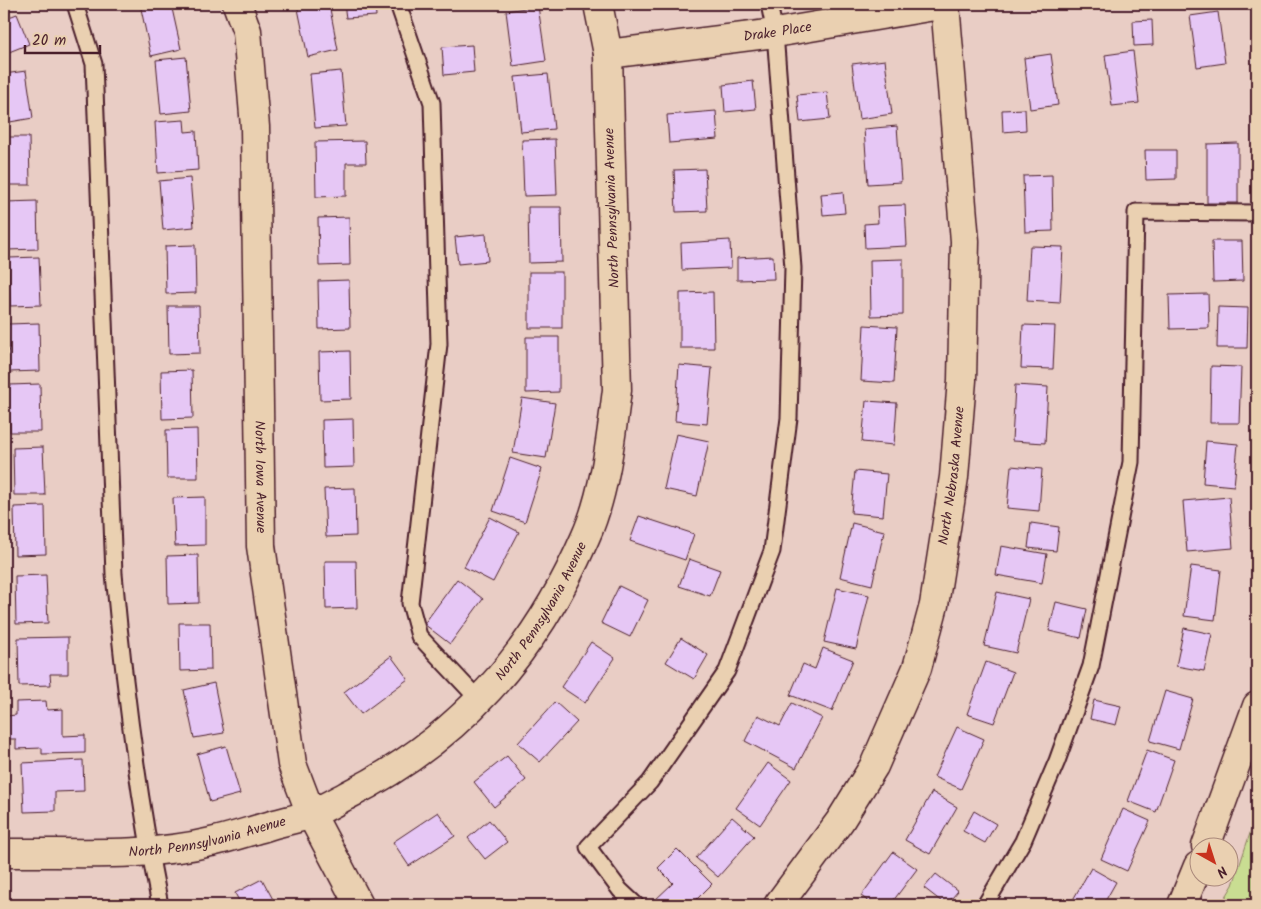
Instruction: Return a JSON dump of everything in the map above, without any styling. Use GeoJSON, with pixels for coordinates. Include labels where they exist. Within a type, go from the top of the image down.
{"type":"FeatureCollection","features":[{"type":"Feature","properties":{"kind":"street","name":"North Iowa Avenue"},"geometry":{"type":"LineString","coordinates":[[237,4],[246,31],[255,127],[261,546],[292,764],[311,814],[359,905]]}},
{"type":"Feature","properties":{"kind":"street","name":"North Pennsylvania Avenue"},"geometry":{"type":"LineString","coordinates":[[4,853],[149,851],[210,843],[311,814],[405,764],[461,719],[510,665],[544,618],[586,537],[610,445],[617,390],[608,54],[598,4]]}},
{"type":"Feature","properties":{"kind":"street","name":"Drake Place"},"geometry":{"type":"LineString","coordinates":[[608,54],[775,33],[945,4]]}},
{"type":"Feature","properties":{"kind":"street","name":"North Nebraska Avenue"},"geometry":{"type":"LineString","coordinates":[[778,905],[840,821],[874,766],[917,668],[934,605],[955,468],[962,380],[965,251],[945,4]]}},
{"type":"Feature","properties":{"kind":"street"},"geometry":{"type":"LineString","coordinates":[[1210,836],[1257,706]]}},
{"type":"Feature","properties":{"kind":"street"},"geometry":{"type":"LineString","coordinates":[[1182,905],[1190,886]]}},
{"type":"Feature","properties":{"kind":"lane"},"geometry":{"type":"LineString","coordinates":[[75,4],[94,64],[114,574],[120,647],[149,851],[160,905]]}},
{"type":"Feature","properties":{"kind":"lane"},"geometry":{"type":"LineString","coordinates":[[398,4],[432,103],[439,344],[410,604],[419,636],[479,700]]}},
{"type":"Feature","properties":{"kind":"lane"},"geometry":{"type":"LineString","coordinates":[[636,905],[620,890],[588,847],[650,782],[727,671],[772,551],[789,418],[793,268],[775,33],[770,4]]}},
{"type":"Feature","properties":{"kind":"lane"},"geometry":{"type":"LineString","coordinates":[[985,905],[1022,841],[1057,761],[1091,666],[1131,462],[1136,212],[1257,213]]}},
{"type":"Feature","properties":{"kind":"green space"},"geometry":{"type":"Polygon","coordinates":[[[1257,812],[1257,905],[1221,905],[1232,886],[1238,886],[1238,870],[1257,812]]]}},
{"type":"Feature","properties":{"kind":"building"},"geometry":{"type":"Polygon","coordinates":[[[140,4],[171,4],[181,49],[151,56],[140,4]]]}},
{"type":"Feature","properties":{"kind":"building"},"geometry":{"type":"Polygon","coordinates":[[[297,4],[329,4],[338,50],[308,57],[297,4]]]}},
{"type":"Feature","properties":{"kind":"building"},"geometry":{"type":"Polygon","coordinates":[[[344,4],[375,4],[376,16],[346,18],[344,4]]]}},
{"type":"Feature","properties":{"kind":"building"},"geometry":{"type":"Polygon","coordinates":[[[538,6],[546,61],[513,66],[506,11],[538,6]]]}},
{"type":"Feature","properties":{"kind":"building"},"geometry":{"type":"Polygon","coordinates":[[[1218,12],[1225,63],[1197,67],[1190,16],[1218,12]]]}},
{"type":"Feature","properties":{"kind":"building"},"geometry":{"type":"Polygon","coordinates":[[[17,14],[29,44],[4,54],[4,19],[17,14]]]}},
{"type":"Feature","properties":{"kind":"building"},"geometry":{"type":"Polygon","coordinates":[[[1152,20],[1153,45],[1134,46],[1133,21],[1152,20]]]}},
{"type":"Feature","properties":{"kind":"building"},"geometry":{"type":"Polygon","coordinates":[[[472,45],[474,72],[444,75],[442,47],[472,45]]]}},
{"type":"Feature","properties":{"kind":"building"},"geometry":{"type":"Polygon","coordinates":[[[1133,51],[1139,103],[1112,106],[1105,55],[1133,51]]]}},
{"type":"Feature","properties":{"kind":"building"},"geometry":{"type":"Polygon","coordinates":[[[1051,54],[1058,105],[1030,109],[1024,58],[1051,54]]]}},
{"type":"Feature","properties":{"kind":"building"},"geometry":{"type":"Polygon","coordinates":[[[186,57],[191,111],[161,114],[156,60],[186,57]]]}},
{"type":"Feature","properties":{"kind":"building"},"geometry":{"type":"Polygon","coordinates":[[[885,60],[892,114],[859,119],[852,64],[885,60]]]}},
{"type":"Feature","properties":{"kind":"building"},"geometry":{"type":"Polygon","coordinates":[[[26,71],[33,118],[4,123],[4,74],[26,71]]]}},
{"type":"Feature","properties":{"kind":"building"},"geometry":{"type":"Polygon","coordinates":[[[341,71],[346,126],[315,128],[310,74],[341,71]]]}},
{"type":"Feature","properties":{"kind":"building"},"geometry":{"type":"Polygon","coordinates":[[[548,74],[554,129],[521,132],[515,77],[548,74]]]}},
{"type":"Feature","properties":{"kind":"building"},"geometry":{"type":"Polygon","coordinates":[[[753,81],[756,109],[725,112],[723,85],[753,81]]]}},
{"type":"Feature","properties":{"kind":"building"},"geometry":{"type":"Polygon","coordinates":[[[827,92],[830,119],[800,122],[797,95],[827,92]]]}},
{"type":"Feature","properties":{"kind":"building"},"geometry":{"type":"Polygon","coordinates":[[[1025,109],[1026,130],[1003,132],[1002,110],[1025,109]]]}},
{"type":"Feature","properties":{"kind":"building"},"geometry":{"type":"Polygon","coordinates":[[[716,111],[718,139],[669,143],[667,115],[716,111]]]}},
{"type":"Feature","properties":{"kind":"building"},"geometry":{"type":"Polygon","coordinates":[[[184,120],[185,132],[196,131],[198,170],[158,173],[155,122],[184,120]]]}},
{"type":"Feature","properties":{"kind":"building"},"geometry":{"type":"Polygon","coordinates":[[[897,126],[901,182],[868,184],[864,129],[897,126]]]}},
{"type":"Feature","properties":{"kind":"building"},"geometry":{"type":"Polygon","coordinates":[[[4,137],[29,137],[30,185],[4,185],[4,137]]]}},
{"type":"Feature","properties":{"kind":"building"},"geometry":{"type":"Polygon","coordinates":[[[555,139],[557,195],[524,196],[522,140],[555,139]]]}},
{"type":"Feature","properties":{"kind":"building"},"geometry":{"type":"Polygon","coordinates":[[[365,141],[366,163],[346,163],[346,196],[316,197],[315,142],[365,141]]]}},
{"type":"Feature","properties":{"kind":"building"},"geometry":{"type":"Polygon","coordinates":[[[1238,143],[1238,203],[1207,203],[1207,144],[1238,143]]]}},
{"type":"Feature","properties":{"kind":"building"},"geometry":{"type":"Polygon","coordinates":[[[1145,150],[1176,150],[1176,179],[1146,180],[1145,150]]]}},
{"type":"Feature","properties":{"kind":"building"},"geometry":{"type":"Polygon","coordinates":[[[705,169],[707,211],[676,212],[674,170],[705,169]]]}},
{"type":"Feature","properties":{"kind":"building"},"geometry":{"type":"Polygon","coordinates":[[[1052,175],[1053,231],[1025,232],[1023,176],[1052,175]]]}},
{"type":"Feature","properties":{"kind":"building"},"geometry":{"type":"Polygon","coordinates":[[[190,178],[194,227],[163,230],[159,181],[190,178]]]}},
{"type":"Feature","properties":{"kind":"building"},"geometry":{"type":"Polygon","coordinates":[[[843,192],[845,213],[823,215],[821,194],[843,192]]]}},
{"type":"Feature","properties":{"kind":"building"},"geometry":{"type":"Polygon","coordinates":[[[37,201],[38,249],[7,250],[6,202],[37,201]]]}},
{"type":"Feature","properties":{"kind":"building"},"geometry":{"type":"Polygon","coordinates":[[[905,205],[907,246],[865,248],[864,224],[878,223],[877,206],[905,205]]]}},
{"type":"Feature","properties":{"kind":"building"},"geometry":{"type":"Polygon","coordinates":[[[528,207],[561,207],[562,262],[529,263],[528,207]]]}},
{"type":"Feature","properties":{"kind":"building"},"geometry":{"type":"Polygon","coordinates":[[[349,217],[350,265],[319,266],[318,218],[349,217]]]}},
{"type":"Feature","properties":{"kind":"building"},"geometry":{"type":"Polygon","coordinates":[[[486,234],[488,261],[458,264],[455,237],[486,234]]]}},
{"type":"Feature","properties":{"kind":"building"},"geometry":{"type":"Polygon","coordinates":[[[730,240],[731,268],[682,270],[681,243],[730,240]]]}},
{"type":"Feature","properties":{"kind":"building"},"geometry":{"type":"Polygon","coordinates":[[[1212,241],[1242,241],[1243,281],[1213,282],[1212,241]]]}},
{"type":"Feature","properties":{"kind":"building"},"geometry":{"type":"Polygon","coordinates":[[[195,245],[196,293],[166,294],[165,246],[195,245]]]}},
{"type":"Feature","properties":{"kind":"building"},"geometry":{"type":"Polygon","coordinates":[[[1030,246],[1063,247],[1060,303],[1027,301],[1030,246]]]}},
{"type":"Feature","properties":{"kind":"building"},"geometry":{"type":"Polygon","coordinates":[[[773,256],[774,279],[737,280],[737,258],[773,256]]]}},
{"type":"Feature","properties":{"kind":"building"},"geometry":{"type":"Polygon","coordinates":[[[39,257],[41,305],[10,306],[9,258],[39,257]]]}},
{"type":"Feature","properties":{"kind":"building"},"geometry":{"type":"Polygon","coordinates":[[[903,259],[903,315],[871,316],[870,260],[903,259]]]}},
{"type":"Feature","properties":{"kind":"building"},"geometry":{"type":"Polygon","coordinates":[[[529,272],[562,272],[562,328],[529,328],[529,272]]]}},
{"type":"Feature","properties":{"kind":"building"},"geometry":{"type":"Polygon","coordinates":[[[349,280],[350,328],[319,329],[318,281],[349,280]]]}},
{"type":"Feature","properties":{"kind":"building"},"geometry":{"type":"Polygon","coordinates":[[[713,292],[714,348],[680,348],[680,293],[713,292]]]}},
{"type":"Feature","properties":{"kind":"building"},"geometry":{"type":"Polygon","coordinates":[[[1208,294],[1209,328],[1170,329],[1169,295],[1208,294]]]}},
{"type":"Feature","properties":{"kind":"building"},"geometry":{"type":"Polygon","coordinates":[[[168,306],[199,306],[200,353],[169,354],[168,306]]]}},
{"type":"Feature","properties":{"kind":"building"},"geometry":{"type":"Polygon","coordinates":[[[1218,307],[1248,308],[1247,348],[1217,348],[1218,307]]]}},
{"type":"Feature","properties":{"kind":"building"},"geometry":{"type":"Polygon","coordinates":[[[39,323],[40,371],[9,372],[8,324],[39,323]]]}},
{"type":"Feature","properties":{"kind":"building"},"geometry":{"type":"Polygon","coordinates":[[[864,325],[897,327],[894,383],[861,381],[864,325]]]}},
{"type":"Feature","properties":{"kind":"building"},"geometry":{"type":"Polygon","coordinates":[[[1023,325],[1055,326],[1053,369],[1021,368],[1023,325]]]}},
{"type":"Feature","properties":{"kind":"building"},"geometry":{"type":"Polygon","coordinates":[[[526,337],[559,337],[559,392],[526,393],[526,337]]]}},
{"type":"Feature","properties":{"kind":"building"},"geometry":{"type":"Polygon","coordinates":[[[350,351],[351,399],[320,400],[319,352],[350,351]]]}},
{"type":"Feature","properties":{"kind":"building"},"geometry":{"type":"Polygon","coordinates":[[[679,365],[712,368],[707,424],[675,421],[679,365]]]}},
{"type":"Feature","properties":{"kind":"building"},"geometry":{"type":"Polygon","coordinates":[[[1211,366],[1241,367],[1239,423],[1210,423],[1211,366]]]}},
{"type":"Feature","properties":{"kind":"building"},"geometry":{"type":"Polygon","coordinates":[[[192,370],[193,418],[162,419],[161,371],[192,370]]]}},
{"type":"Feature","properties":{"kind":"building"},"geometry":{"type":"Polygon","coordinates":[[[40,384],[41,432],[10,432],[9,385],[40,384]]]}},
{"type":"Feature","properties":{"kind":"building"},"geometry":{"type":"Polygon","coordinates":[[[1015,385],[1048,387],[1045,443],[1012,441],[1015,385]]]}},
{"type":"Feature","properties":{"kind":"building"},"geometry":{"type":"Polygon","coordinates":[[[522,398],[555,403],[546,458],[513,453],[522,398]]]}},
{"type":"Feature","properties":{"kind":"building"},"geometry":{"type":"Polygon","coordinates":[[[866,401],[897,403],[894,445],[862,442],[866,401]]]}},
{"type":"Feature","properties":{"kind":"building"},"geometry":{"type":"Polygon","coordinates":[[[353,419],[354,467],[323,468],[322,420],[353,419]]]}},
{"type":"Feature","properties":{"kind":"building"},"geometry":{"type":"Polygon","coordinates":[[[197,429],[198,478],[167,478],[166,430],[197,429]]]}},
{"type":"Feature","properties":{"kind":"building"},"geometry":{"type":"Polygon","coordinates":[[[676,434],[709,441],[697,496],[664,489],[676,434]]]}},
{"type":"Feature","properties":{"kind":"building"},"geometry":{"type":"Polygon","coordinates":[[[1206,441],[1238,444],[1234,486],[1203,483],[1206,441]]]}},
{"type":"Feature","properties":{"kind":"building"},"geometry":{"type":"Polygon","coordinates":[[[43,447],[45,495],[14,495],[13,448],[43,447]]]}},
{"type":"Feature","properties":{"kind":"building"},"geometry":{"type":"Polygon","coordinates":[[[510,458],[542,469],[525,522],[493,511],[510,458]]]}},
{"type":"Feature","properties":{"kind":"building"},"geometry":{"type":"Polygon","coordinates":[[[1011,466],[1042,469],[1039,511],[1007,508],[1011,466]]]}},
{"type":"Feature","properties":{"kind":"building"},"geometry":{"type":"Polygon","coordinates":[[[855,471],[887,474],[883,516],[851,513],[855,471]]]}},
{"type":"Feature","properties":{"kind":"building"},"geometry":{"type":"Polygon","coordinates":[[[355,488],[356,536],[326,537],[324,489],[355,488]]]}},
{"type":"Feature","properties":{"kind":"building"},"geometry":{"type":"Polygon","coordinates":[[[205,497],[205,545],[175,546],[173,498],[205,497]]]}},
{"type":"Feature","properties":{"kind":"building"},"geometry":{"type":"Polygon","coordinates":[[[1229,497],[1233,548],[1187,552],[1183,501],[1229,497]]]}},
{"type":"Feature","properties":{"kind":"building"},"geometry":{"type":"Polygon","coordinates":[[[45,506],[46,554],[15,555],[14,507],[45,506]]]}},
{"type":"Feature","properties":{"kind":"building"},"geometry":{"type":"Polygon","coordinates":[[[639,516],[694,534],[685,560],[630,541],[639,516]]]}},
{"type":"Feature","properties":{"kind":"building"},"geometry":{"type":"Polygon","coordinates":[[[490,517],[519,532],[493,582],[464,567],[490,517]]]}},
{"type":"Feature","properties":{"kind":"building"},"geometry":{"type":"Polygon","coordinates":[[[852,523],[884,531],[872,585],[840,577],[852,523]]]}},
{"type":"Feature","properties":{"kind":"building"},"geometry":{"type":"Polygon","coordinates":[[[1031,523],[1059,527],[1056,551],[1028,548],[1031,523]]]}},
{"type":"Feature","properties":{"kind":"building"},"geometry":{"type":"Polygon","coordinates":[[[1001,546],[1047,554],[1042,583],[996,575],[1001,546]]]}},
{"type":"Feature","properties":{"kind":"building"},"geometry":{"type":"Polygon","coordinates":[[[198,555],[199,603],[168,604],[167,556],[198,555]]]}},
{"type":"Feature","properties":{"kind":"building"},"geometry":{"type":"Polygon","coordinates":[[[689,559],[720,570],[710,596],[679,586],[689,559]]]}},
{"type":"Feature","properties":{"kind":"building"},"geometry":{"type":"Polygon","coordinates":[[[325,561],[356,561],[357,608],[326,609],[325,561]]]}},
{"type":"Feature","properties":{"kind":"building"},"geometry":{"type":"Polygon","coordinates":[[[1191,566],[1221,570],[1215,620],[1184,616],[1191,566]]]}},
{"type":"Feature","properties":{"kind":"building"},"geometry":{"type":"Polygon","coordinates":[[[46,575],[48,623],[16,624],[15,576],[46,575]]]}},
{"type":"Feature","properties":{"kind":"building"},"geometry":{"type":"Polygon","coordinates":[[[457,579],[483,599],[450,644],[424,624],[457,579]]]}},
{"type":"Feature","properties":{"kind":"building"},"geometry":{"type":"Polygon","coordinates":[[[619,586],[648,600],[630,637],[601,623],[619,586]]]}},
{"type":"Feature","properties":{"kind":"building"},"geometry":{"type":"Polygon","coordinates":[[[837,588],[869,595],[856,649],[824,642],[837,588]]]}},
{"type":"Feature","properties":{"kind":"building"},"geometry":{"type":"Polygon","coordinates":[[[997,592],[1029,599],[1016,653],[984,646],[997,592]]]}},
{"type":"Feature","properties":{"kind":"building"},"geometry":{"type":"Polygon","coordinates":[[[1056,602],[1087,609],[1081,638],[1049,631],[1056,602]]]}},
{"type":"Feature","properties":{"kind":"building"},"geometry":{"type":"Polygon","coordinates":[[[179,623],[210,623],[211,670],[180,671],[179,623]]]}},
{"type":"Feature","properties":{"kind":"building"},"geometry":{"type":"Polygon","coordinates":[[[1184,628],[1212,634],[1204,671],[1176,666],[1184,628]]]}},
{"type":"Feature","properties":{"kind":"building"},"geometry":{"type":"Polygon","coordinates":[[[68,637],[68,674],[50,674],[51,685],[19,686],[18,638],[68,637]]]}},
{"type":"Feature","properties":{"kind":"building"},"geometry":{"type":"Polygon","coordinates":[[[681,638],[708,655],[694,679],[666,662],[681,638]]]}},
{"type":"Feature","properties":{"kind":"building"},"geometry":{"type":"Polygon","coordinates":[[[591,642],[615,658],[585,703],[561,687],[591,642]]]}},
{"type":"Feature","properties":{"kind":"building"},"geometry":{"type":"Polygon","coordinates":[[[823,648],[853,660],[832,711],[790,695],[803,664],[815,669],[823,648]]]}},
{"type":"Feature","properties":{"kind":"building"},"geometry":{"type":"Polygon","coordinates":[[[391,656],[408,679],[361,714],[344,692],[391,656]]]}},
{"type":"Feature","properties":{"kind":"building"},"geometry":{"type":"Polygon","coordinates":[[[986,662],[1013,672],[994,723],[967,714],[986,662]]]}},
{"type":"Feature","properties":{"kind":"building"},"geometry":{"type":"Polygon","coordinates":[[[214,683],[224,733],[194,738],[184,690],[214,683]]]}},
{"type":"Feature","properties":{"kind":"building"},"geometry":{"type":"Polygon","coordinates":[[[1165,691],[1193,699],[1179,749],[1150,741],[1165,691]]]}},
{"type":"Feature","properties":{"kind":"building"},"geometry":{"type":"Polygon","coordinates":[[[1094,700],[1121,706],[1116,725],[1090,719],[1094,700]]]}},
{"type":"Feature","properties":{"kind":"building"},"geometry":{"type":"Polygon","coordinates":[[[46,701],[47,710],[63,709],[63,736],[85,735],[85,753],[42,754],[42,748],[16,749],[16,739],[7,739],[7,716],[16,715],[16,702],[46,701]]]}},
{"type":"Feature","properties":{"kind":"building"},"geometry":{"type":"Polygon","coordinates":[[[555,702],[577,722],[540,762],[518,743],[555,702]]]}},
{"type":"Feature","properties":{"kind":"building"},"geometry":{"type":"Polygon","coordinates":[[[792,703],[822,718],[796,768],[745,741],[758,715],[780,726],[792,703]]]}},
{"type":"Feature","properties":{"kind":"building"},"geometry":{"type":"Polygon","coordinates":[[[957,727],[984,739],[961,789],[934,777],[957,727]]]}},
{"type":"Feature","properties":{"kind":"building"},"geometry":{"type":"Polygon","coordinates":[[[226,746],[240,794],[210,802],[197,754],[226,746]]]}},
{"type":"Feature","properties":{"kind":"building"},"geometry":{"type":"Polygon","coordinates":[[[1147,750],[1174,760],[1156,812],[1128,801],[1147,750]]]}},
{"type":"Feature","properties":{"kind":"building"},"geometry":{"type":"Polygon","coordinates":[[[507,756],[526,780],[494,807],[474,782],[507,756]]]}},
{"type":"Feature","properties":{"kind":"building"},"geometry":{"type":"Polygon","coordinates":[[[83,760],[84,791],[55,792],[55,811],[24,812],[22,763],[83,760]]]}},
{"type":"Feature","properties":{"kind":"building"},"geometry":{"type":"Polygon","coordinates":[[[768,763],[791,780],[760,825],[736,808],[768,763]]]}},
{"type":"Feature","properties":{"kind":"building"},"geometry":{"type":"Polygon","coordinates":[[[932,792],[957,807],[930,854],[905,840],[932,792]]]}},
{"type":"Feature","properties":{"kind":"building"},"geometry":{"type":"Polygon","coordinates":[[[1123,809],[1150,821],[1127,871],[1101,859],[1123,809]]]}},
{"type":"Feature","properties":{"kind":"building"},"geometry":{"type":"Polygon","coordinates":[[[974,811],[996,824],[985,843],[963,831],[974,811]]]}},
{"type":"Feature","properties":{"kind":"building"},"geometry":{"type":"Polygon","coordinates":[[[438,812],[455,836],[409,866],[393,842],[438,812]]]}},
{"type":"Feature","properties":{"kind":"building"},"geometry":{"type":"Polygon","coordinates":[[[732,817],[754,836],[718,877],[696,858],[732,817]]]}},
{"type":"Feature","properties":{"kind":"building"},"geometry":{"type":"Polygon","coordinates":[[[489,820],[507,842],[485,859],[468,838],[489,820]]]}},
{"type":"Feature","properties":{"kind":"building"},"geometry":{"type":"Polygon","coordinates":[[[677,849],[712,884],[691,905],[656,905],[653,902],[673,883],[658,868],[677,849]]]}},
{"type":"Feature","properties":{"kind":"building"},"geometry":{"type":"Polygon","coordinates":[[[893,852],[917,869],[890,905],[874,905],[861,896],[893,852]]]}},
{"type":"Feature","properties":{"kind":"building"},"geometry":{"type":"Polygon","coordinates":[[[1091,868],[1116,882],[1103,905],[1070,905],[1091,868]]]}},
{"type":"Feature","properties":{"kind":"building"},"geometry":{"type":"Polygon","coordinates":[[[936,874],[958,891],[946,905],[924,888],[936,874]]]}},
{"type":"Feature","properties":{"kind":"building"},"geometry":{"type":"Polygon","coordinates":[[[262,879],[276,905],[241,905],[235,893],[262,879]]]}}]}
